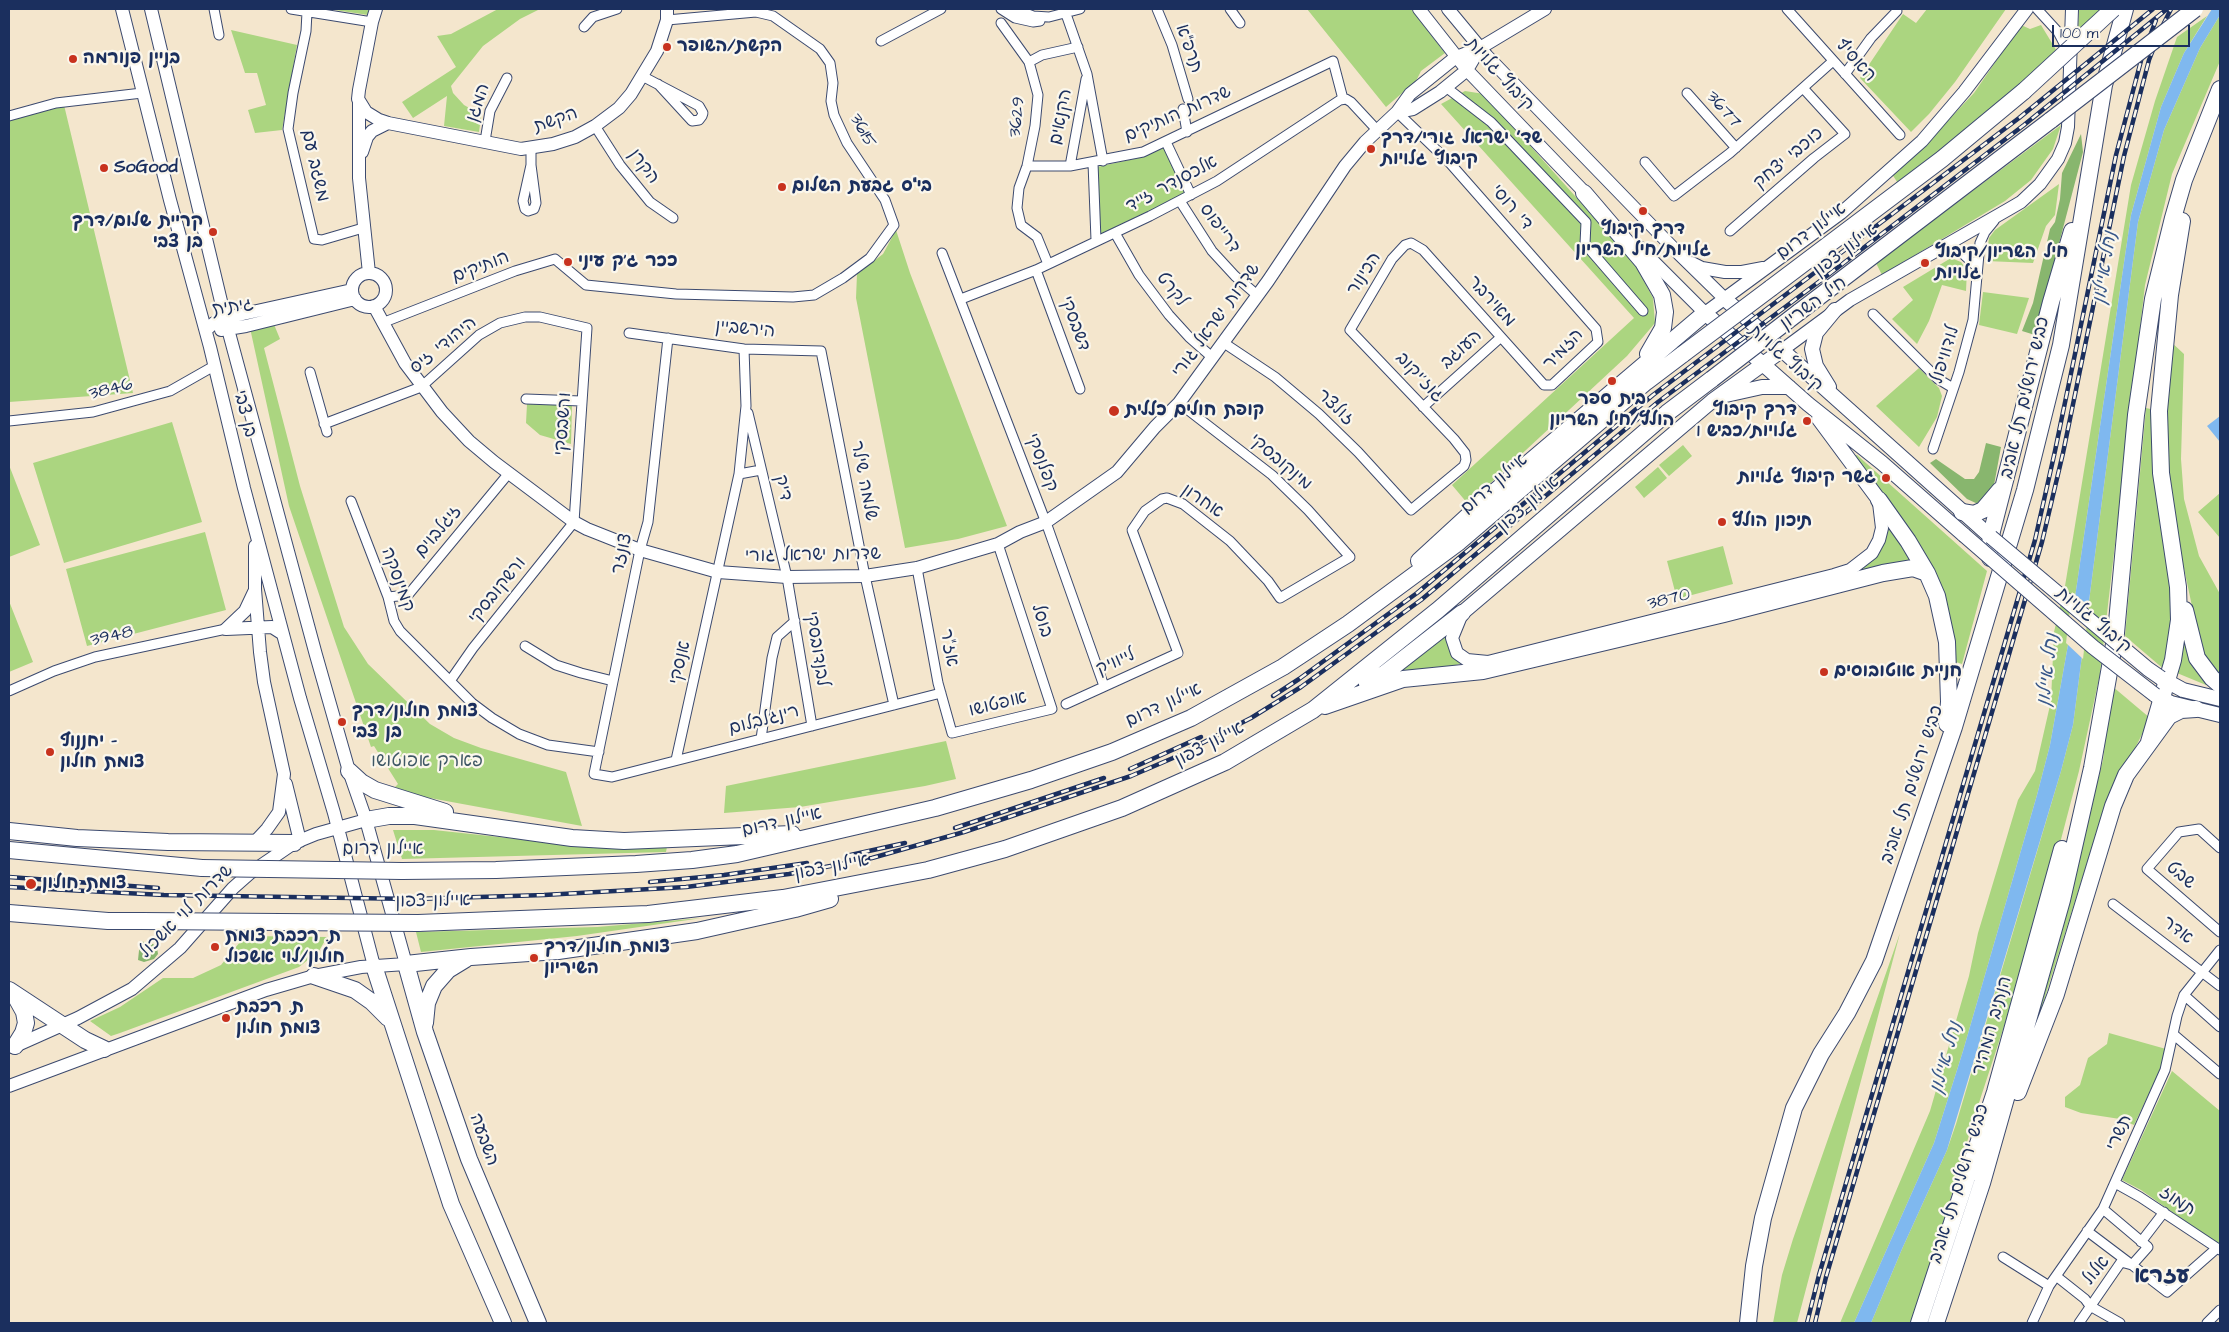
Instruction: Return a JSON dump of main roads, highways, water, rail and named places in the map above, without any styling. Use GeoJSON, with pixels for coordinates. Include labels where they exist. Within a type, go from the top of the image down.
{"type":"FeatureCollection","features":[{"type":"Feature","properties":{"kind":"highway","name":"איילון דרום"},"geometry":{"type":"LineString","coordinates":[[9,850],[202,868],[402,871],[496,870],[692,860],[737,854],[935,808],[1031,780],[1144,739],[1190,718],[1282,667],[1348,624],[1386,594],[1459,542],[1646,382],[1942,158],[2024,91],[2113,9]]}},
{"type":"Feature","properties":{"kind":"highway","name":"כביש ירושלים תל אביב"},"geometry":{"type":"LineString","coordinates":[[1748,1323],[1754,1266],[1763,1218],[1794,1108],[1821,1054],[1847,1013],[1874,961],[1928,809],[2025,490],[2061,345],[2104,85],[2125,9]]}},
{"type":"Feature","properties":{"kind":"highway","name":"איילון צפון"},"geometry":{"type":"LineString","coordinates":[[9,913],[108,921],[418,923],[574,918],[708,908],[783,898],[928,870],[1005,849],[1122,808],[1225,762],[1313,710],[1438,610],[1667,413],[2195,9]]}},
{"type":"Feature","properties":{"kind":"highway","name":"כביש ירושלים תל אביב"},"geometry":{"type":"LineString","coordinates":[[1936,1323],[1982,1183],[2062,900],[2092,768],[2116,633],[2136,415],[2153,299],[2184,180],[2220,89]]}},
{"type":"Feature","properties":{"kind":"highway"},"geometry":{"type":"LineString","coordinates":[[2203,133],[2182,220],[2170,295],[2159,411],[2161,473],[2178,587],[2197,658],[2212,678],[2220,685]]}},
{"type":"Feature","properties":{"kind":"highway"},"geometry":{"type":"LineString","coordinates":[[1990,558],[1992,532],[2007,480],[2050,302],[2090,171]]}},
{"type":"Feature","properties":{"kind":"highway"},"geometry":{"type":"LineString","coordinates":[[1584,193],[1643,262],[1662,295],[1665,312],[1660,335],[1636,371]]}},
{"type":"Feature","properties":{"kind":"highway"},"geometry":{"type":"LineString","coordinates":[[1386,594],[1445,535],[1705,313]]}},
{"type":"Feature","properties":{"kind":"highway"},"geometry":{"type":"LineString","coordinates":[[1968,517],[1983,510],[1992,502],[2007,480]]}},
{"type":"Feature","properties":{"kind":"highway"},"geometry":{"type":"LineString","coordinates":[[1879,500],[1908,541],[1927,573],[1937,596],[1944,621],[1947,642],[1948,722],[1928,809]]}},
{"type":"Feature","properties":{"kind":"highway"},"geometry":{"type":"LineString","coordinates":[[1313,710],[1403,679],[1483,671],[1724,614],[1883,573],[1913,568],[1927,573]]}},
{"type":"Feature","properties":{"kind":"highway"},"geometry":{"type":"LineString","coordinates":[[2149,742],[2158,698],[2178,636],[2178,587]]}},
{"type":"Feature","properties":{"kind":"highway"},"geometry":{"type":"LineString","coordinates":[[1313,710],[1348,695],[1384,674],[1462,613]]}},
{"type":"Feature","properties":{"kind":"highway"},"geometry":{"type":"LineString","coordinates":[[1982,1183],[2056,994],[2113,806],[2126,775],[2169,716],[2181,710],[2196,709]]}},
{"type":"Feature","properties":{"kind":"highway","name":"הנתיב המהיר"},"geometry":{"type":"LineString","coordinates":[[1920,1323],[1995,1092],[2063,847],[2092,768]]}},
{"type":"Feature","properties":{"kind":"highway"},"geometry":{"type":"LineString","coordinates":[[349,771],[361,782],[375,790],[430,808],[505,828]]}},
{"type":"Feature","properties":{"kind":"highway"},"geometry":{"type":"LineString","coordinates":[[366,820],[390,816],[415,816],[572,838],[624,841],[829,832]]}},
{"type":"Feature","properties":{"kind":"highway"},"geometry":{"type":"LineString","coordinates":[[9,831],[77,838],[253,844],[297,842]]}},
{"type":"Feature","properties":{"kind":"highway"},"geometry":{"type":"LineString","coordinates":[[406,964],[558,951],[697,931],[795,909],[928,870]]}},
{"type":"Feature","properties":{"kind":"highway"},"geometry":{"type":"LineString","coordinates":[[424,1032],[427,1003],[434,986],[448,970],[471,957]]}},
{"type":"Feature","properties":{"kind":"highway","name":"השבעה"},"geometry":{"type":"LineString","coordinates":[[406,964],[424,1032],[482,1194],[538,1323]]}},
{"type":"Feature","properties":{"kind":"highway"},"geometry":{"type":"LineString","coordinates":[[374,966],[451,1204],[503,1323]]}},
{"type":"Feature","properties":{"kind":"highway"},"geometry":{"type":"LineString","coordinates":[[314,976],[361,993],[391,1022]]}},
{"type":"Feature","properties":{"kind":"highway"},"geometry":{"type":"LineString","coordinates":[[11,991],[84,1040],[104,1049]]}},
{"type":"Feature","properties":{"kind":"highway"},"geometry":{"type":"LineString","coordinates":[[11,991],[24,1012],[26,1023],[23,1033],[12,1047]]}},
{"type":"Feature","properties":{"kind":"main road","name":"בן צבי"},"geometry":{"type":"LineString","coordinates":[[122,9],[142,93],[206,330],[255,528],[338,826],[374,966]]}},
{"type":"Feature","properties":{"kind":"main road","name":"בן צבי"},"geometry":{"type":"LineString","coordinates":[[151,9],[227,324],[349,771],[366,820],[406,964]]}},
{"type":"Feature","properties":{"kind":"main road"},"geometry":{"type":"LineString","coordinates":[[369,273],[359,178],[358,99],[376,9]]}},
{"type":"Feature","properties":{"kind":"main road","name":"קיבוץ גלויות"},"geometry":{"type":"LineString","coordinates":[[1419,9],[1467,70],[1584,193],[1705,313],[1808,404],[1882,463],[2093,647],[2158,698]]}},
{"type":"Feature","properties":{"kind":"main road","name":"קיבוץ גלויות"},"geometry":{"type":"LineString","coordinates":[[1448,9],[1480,48],[1679,254],[1782,351],[1968,517],[1992,532],[2148,670],[2183,690],[2220,699]]}},
{"type":"Feature","properties":{"kind":"main road"},"geometry":{"type":"LineString","coordinates":[[1480,48],[1545,9]]}},
{"type":"Feature","properties":{"kind":"main road"},"geometry":{"type":"LineString","coordinates":[[1705,313],[1841,213],[1922,141],[1964,92],[2027,9]]}},
{"type":"Feature","properties":{"kind":"main road","name":"חיל השריון"},"geometry":{"type":"LineString","coordinates":[[1462,613],[1712,401],[1835,310],[1875,284],[2021,202],[2040,184],[2058,159],[2065,143],[2068,127],[2072,9]]}},
{"type":"Feature","properties":{"kind":"main road","name":"הקשת"},"geometry":{"type":"LineString","coordinates":[[358,99],[366,112],[379,120],[522,149],[575,137],[595,126],[619,108],[657,51],[667,14]]}},
{"type":"Feature","properties":{"kind":"main road","name":"שדרות ישראל גורי"},"geometry":{"type":"LineString","coordinates":[[374,306],[405,364],[422,387],[469,441],[574,522],[640,550],[718,572],[787,577],[865,576],[917,568],[998,544],[1020,532],[1046,522],[1117,472],[1155,427],[1179,403],[1213,358],[1345,166],[1397,112],[1410,94],[1456,57],[1480,48]]}},
{"type":"Feature","properties":{"kind":"main road","name":"שדרות ישראל גורי"},"geometry":{"type":"LineString","coordinates":[[1397,112],[1413,109],[1443,90],[1467,70],[1480,48]]}},
{"type":"Feature","properties":{"kind":"main road"},"geometry":{"type":"LineString","coordinates":[[1443,90],[1463,84],[1475,86],[1488,92]]}},
{"type":"Feature","properties":{"kind":"main road"},"geometry":{"type":"LineString","coordinates":[[360,161],[367,137],[372,131],[388,122]]}},
{"type":"Feature","properties":{"kind":"main road"},"geometry":{"type":"LineString","coordinates":[[1679,254],[1696,265],[1716,271],[1750,271],[1772,265]]}},
{"type":"Feature","properties":{"kind":"main road"},"geometry":{"type":"LineString","coordinates":[[369,273],[379,276],[383,280],[386,290],[383,300],[374,306],[363,306],[354,294],[356,280],[369,273]]}},
{"type":"Feature","properties":{"kind":"main road","name":"גיתית"},"geometry":{"type":"LineString","coordinates":[[206,330],[354,294]]}},
{"type":"Feature","properties":{"kind":"main road"},"geometry":{"type":"LineString","coordinates":[[1835,310],[1816,333],[1812,343],[1812,356],[1828,386],[1847,409]]}},
{"type":"Feature","properties":{"kind":"main road"},"geometry":{"type":"LineString","coordinates":[[1712,401],[1735,392],[1762,387],[1789,387]]}},
{"type":"Feature","properties":{"kind":"main road"},"geometry":{"type":"LineString","coordinates":[[1808,404],[1879,500]]}},
{"type":"Feature","properties":{"kind":"main road","name":"3870"},"geometry":{"type":"LineString","coordinates":[[1462,613],[1453,631],[1453,645],[1457,653],[1467,660],[1488,662],[1834,575],[1850,570],[1872,553],[1879,540],[1882,528],[1879,500]]}},
{"type":"Feature","properties":{"kind":"main road"},"geometry":{"type":"LineString","coordinates":[[255,528],[255,589],[264,682],[297,842]]}},
{"type":"Feature","properties":{"kind":"main road"},"geometry":{"type":"LineString","coordinates":[[255,589],[245,611],[226,629],[258,626],[272,628],[283,634]]}},
{"type":"Feature","properties":{"kind":"main road"},"geometry":{"type":"LineString","coordinates":[[2158,698],[2220,714]]}},
{"type":"Feature","properties":{"kind":"main road"},"geometry":{"type":"LineString","coordinates":[[253,844],[267,829],[278,812],[284,774]]}},
{"type":"Feature","properties":{"kind":"main road","name":"שדרות לוי אשכול"},"geometry":{"type":"LineString","coordinates":[[12,1047],[63,1025],[119,997],[154,972],[180,948],[214,908],[242,880],[297,842],[338,826],[366,820]]}},
{"type":"Feature","properties":{"kind":"main road"},"geometry":{"type":"LineString","coordinates":[[9,1086],[266,990],[314,976],[374,966],[406,964]]}},
{"type":"Feature","properties":{"kind":"water"},"geometry":{"type":"Polygon","coordinates":[[[2212,9],[2220,9],[2220,15],[2200,48],[2164,130],[2138,222],[2073,725],[2061,771],[1947,1150],[1871,1323],[1854,1323],[1934,1143],[1963,1051],[2037,795],[2050,745],[2068,645],[2131,215],[2161,107],[2184,53],[2212,9]]]}},
{"type":"Feature","properties":{"kind":"water"},"geometry":{"type":"Polygon","coordinates":[[[2220,416],[2220,442],[2207,426],[2220,416]]]}},
{"type":"Feature","properties":{"kind":"railway"},"geometry":{"type":"LineString","coordinates":[[1273,696],[1417,593],[1653,395],[2019,118],[2153,9]]}},
{"type":"Feature","properties":{"kind":"railway"},"geometry":{"type":"LineString","coordinates":[[9,887],[164,895],[414,899],[544,895],[686,887],[789,874],[872,858],[964,832],[1131,776],[1173,758],[1251,718],[1301,687],[1421,600],[1658,402],[2024,125],[2167,9]]}},
{"type":"Feature","properties":{"kind":"railway"},"geometry":{"type":"LineString","coordinates":[[1815,1323],[1826,1277],[2042,542],[2063,453],[2124,156],[2149,60],[2171,9]]}},
{"type":"Feature","properties":{"kind":"railway"},"geometry":{"type":"LineString","coordinates":[[1807,1323],[1819,1275],[2035,540],[2116,155],[2142,57],[2156,20]]}},
{"type":"Feature","properties":{"kind":"railway"},"geometry":{"type":"LineString","coordinates":[[1130,769],[1201,737]]}},
{"type":"Feature","properties":{"kind":"railway"},"geometry":{"type":"LineString","coordinates":[[955,828],[1104,778]]}},
{"type":"Feature","properties":{"kind":"railway"},"geometry":{"type":"LineString","coordinates":[[846,856],[905,843]]}},
{"type":"Feature","properties":{"kind":"railway"},"geometry":{"type":"LineString","coordinates":[[650,882],[724,875],[807,863]]}},
{"type":"Feature","properties":{"kind":"railway"},"geometry":{"type":"LineString","coordinates":[[9,877],[158,888]]}},
{"type":"Feature","properties":{"kind":"place","name":"הקשת/השופר"},"geometry":{"type":"Point","coordinates":[667,47]}},
{"type":"Feature","properties":{"kind":"place","name":"בניין פנורמה"},"geometry":{"type":"Point","coordinates":[73,59]}},
{"type":"Feature","properties":{"kind":"place","name":"שד׳ ישראל גורי/דרך קיבוץ גלויות"},"geometry":{"type":"Point","coordinates":[1371,149]}},
{"type":"Feature","properties":{"kind":"place","name":"SoGood"},"geometry":{"type":"Point","coordinates":[104,168]}},
{"type":"Feature","properties":{"kind":"place","name":"בי\"ס גבעת השלום"},"geometry":{"type":"Point","coordinates":[782,187]}},
{"type":"Feature","properties":{"kind":"place","name":"דרך קיבוץ גלויות/חיל השריון"},"geometry":{"type":"Point","coordinates":[1643,211]}},
{"type":"Feature","properties":{"kind":"place","name":"קריית שלום/דרך בן צבי"},"geometry":{"type":"Point","coordinates":[213,232]}},
{"type":"Feature","properties":{"kind":"place","name":"ככר ג'ק עיני"},"geometry":{"type":"Point","coordinates":[568,262]}},
{"type":"Feature","properties":{"kind":"place","name":"חיל השריון/קיבוץ גלויות"},"geometry":{"type":"Point","coordinates":[1925,263]}},
{"type":"Feature","properties":{"kind":"place","name":"בית ספר הולץ/חיל השריון"},"geometry":{"type":"Point","coordinates":[1612,381]}},
{"type":"Feature","properties":{"kind":"place","name":"קופת חולים כללית"},"geometry":{"type":"Point","coordinates":[1114,411]}},
{"type":"Feature","properties":{"kind":"place","name":"דרך קיבוץ גלויות/כביש 1"},"geometry":{"type":"Point","coordinates":[1807,421]}},
{"type":"Feature","properties":{"kind":"place","name":"גשר קיבוץ גלויות"},"geometry":{"type":"Point","coordinates":[1886,478]}},
{"type":"Feature","properties":{"kind":"place","name":"תיכון הולץ"},"geometry":{"type":"Point","coordinates":[1722,522]}},
{"type":"Feature","properties":{"kind":"place","name":"חניית אוטובוסים"},"geometry":{"type":"Point","coordinates":[1824,672]}},
{"type":"Feature","properties":{"kind":"place","name":"צומת חולון/דרך בן צבי"},"geometry":{"type":"Point","coordinates":[342,722]}},
{"type":"Feature","properties":{"kind":"place","name":"יחננוף - צומת חולון"},"geometry":{"type":"Point","coordinates":[50,752]}},
{"type":"Feature","properties":{"kind":"place","name":"צומת חולון"},"geometry":{"type":"Point","coordinates":[31,884]}},
{"type":"Feature","properties":{"kind":"place","name":"ת. רכבת צומת חולון/לוי אשכול"},"geometry":{"type":"Point","coordinates":[215,947]}},
{"type":"Feature","properties":{"kind":"place","name":"צומת חולון/דרך השיריון"},"geometry":{"type":"Point","coordinates":[534,958]}},
{"type":"Feature","properties":{"kind":"place","name":"ת. רכבת צומת חולון"},"geometry":{"type":"Point","coordinates":[226,1018]}},
{"type":"Feature","properties":{"kind":"district","name":"עזרא"},"geometry":{"type":"Point","coordinates":[2162,1277]}},
{"type":"Feature","properties":{"kind":"water label","name":"נחל איילון"},"geometry":{"type":"Point","coordinates":[2106,268]}},
{"type":"Feature","properties":{"kind":"water label","name":"נחל איילון"},"geometry":{"type":"Point","coordinates":[2049,670]}},
{"type":"Feature","properties":{"kind":"water label","name":"נחל איילון"},"geometry":{"type":"Point","coordinates":[1947,1058]}},
{"type":"Feature","properties":{"kind":"park label","name":"פארק אפוטושו"},"geometry":{"type":"Point","coordinates":[427,762]}}]}
